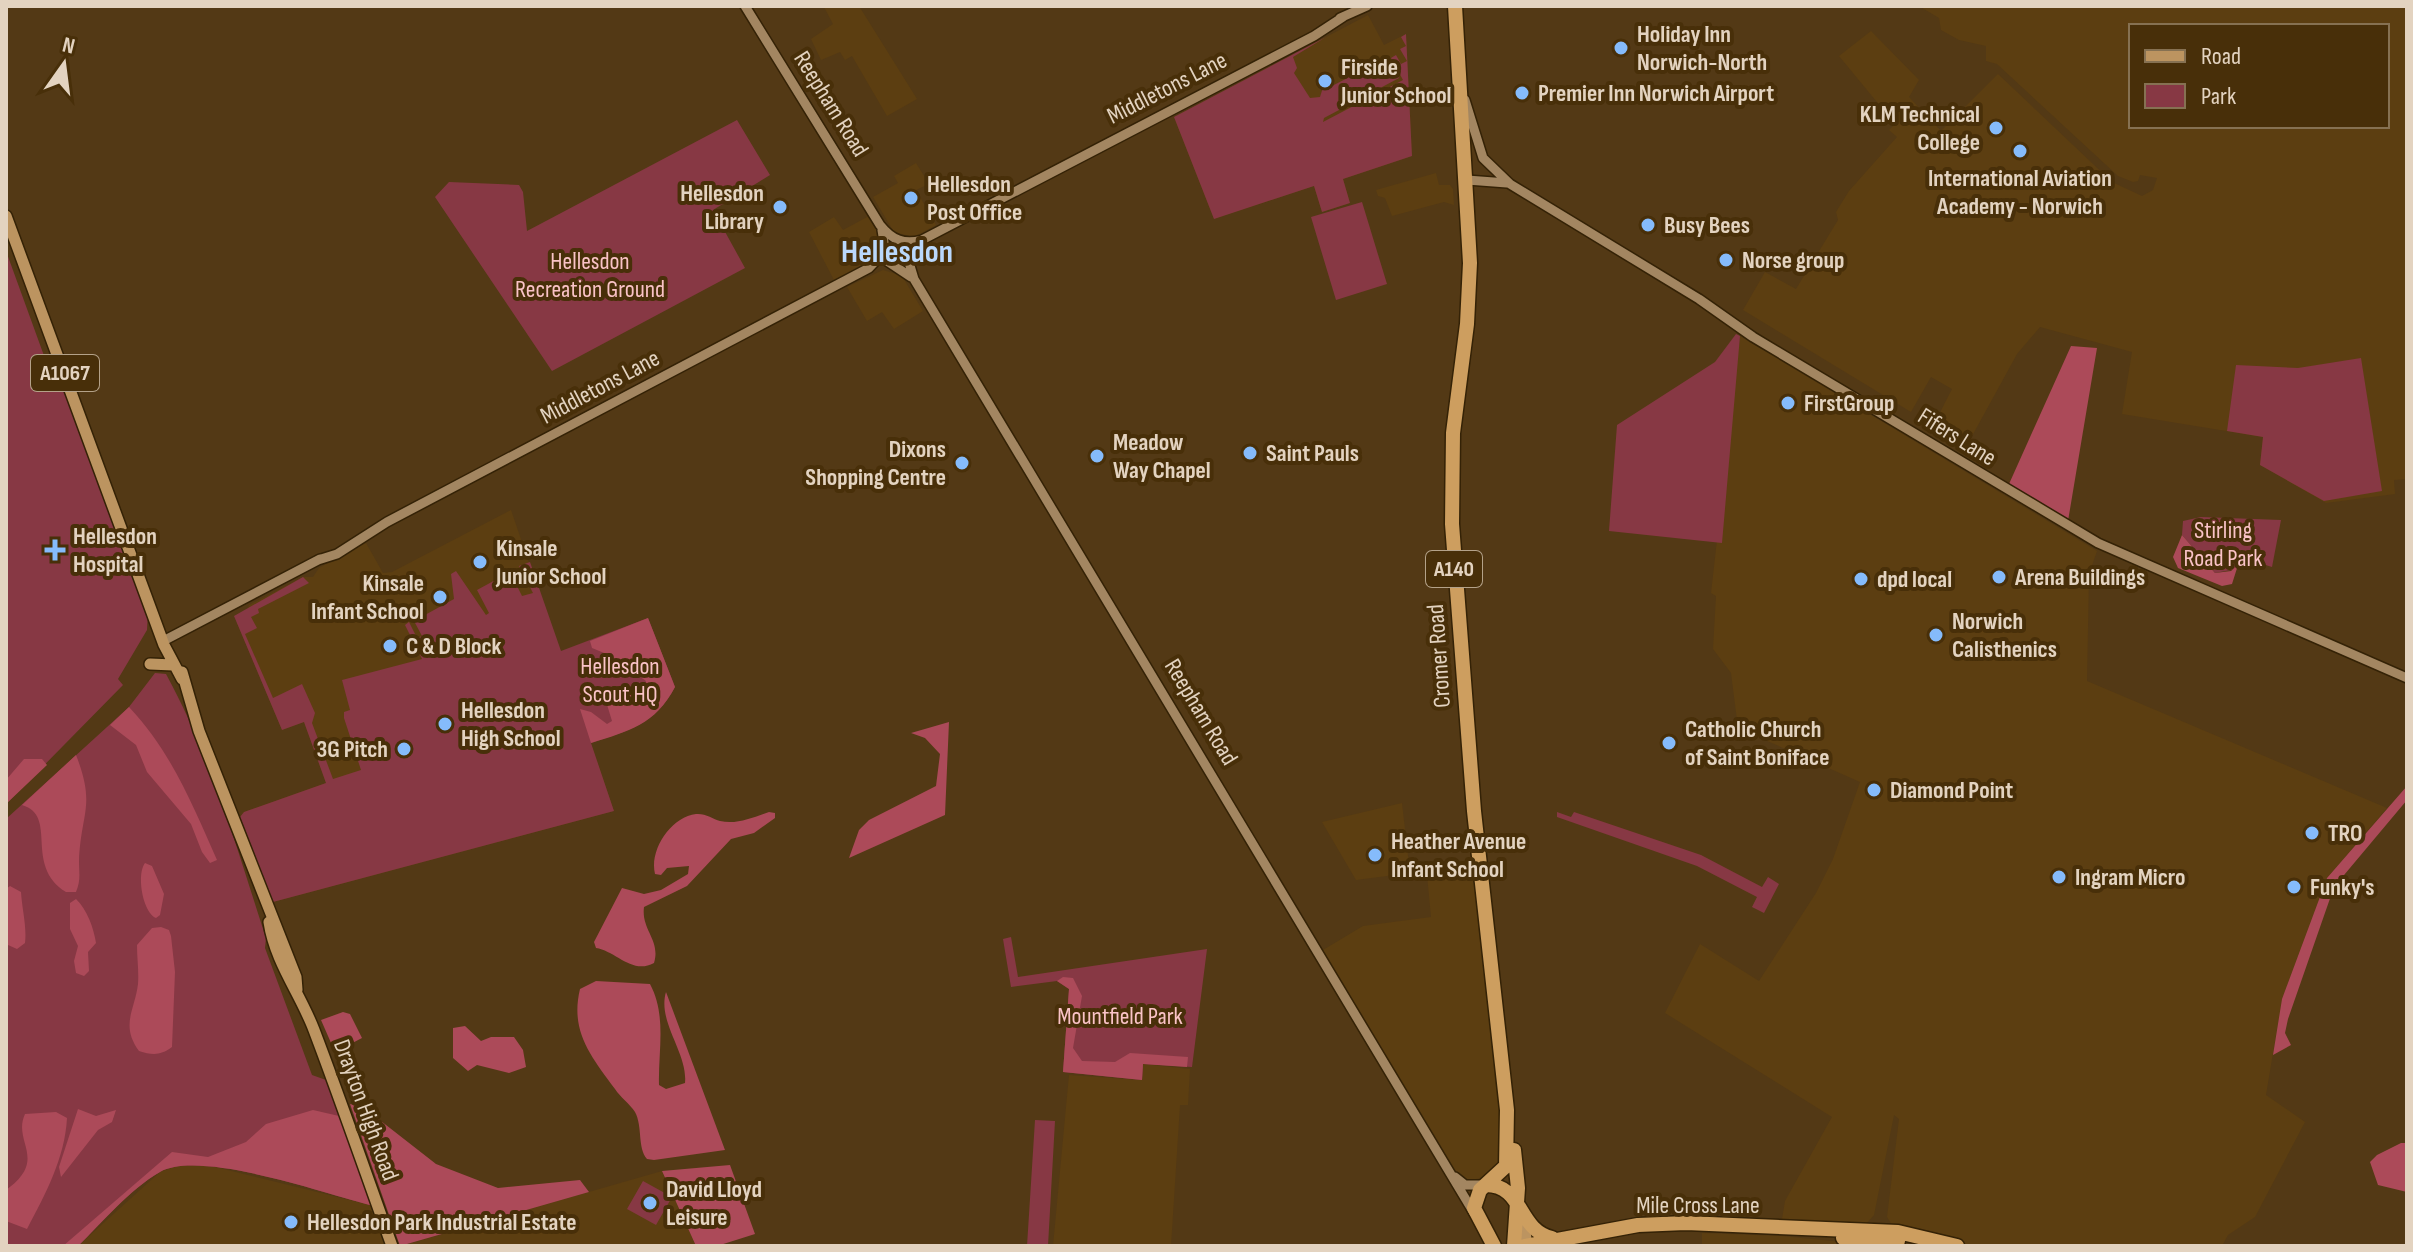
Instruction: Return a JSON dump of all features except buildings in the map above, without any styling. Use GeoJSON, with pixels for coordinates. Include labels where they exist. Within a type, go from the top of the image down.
{"type":"FeatureCollection","features":[{"type":"Feature","properties":{"kind":"highway","name":"Cromer Road"},"geometry":{"type":"LineString","coordinates":[[1455,6],[1467,180],[1469,299],[1455,415],[1452,524],[1474,811],[1520,1220],[1514,1246]]}},
{"type":"Feature","properties":{"kind":"highway","name":"Cromer Road"},"geometry":{"type":"LineString","coordinates":[[1486,1185],[1502,1172],[1508,1162],[1507,1110]]}},
{"type":"Feature","properties":{"kind":"highway"},"geometry":{"type":"LineString","coordinates":[[1486,1185],[1506,1189],[1518,1201]]}},
{"type":"Feature","properties":{"kind":"highway","name":"A140"},"geometry":{"type":"LineString","coordinates":[[1476,1216],[1475,1199],[1486,1185]]}},
{"type":"Feature","properties":{"kind":"highway","name":"Reepham Road"},"geometry":{"type":"LineString","coordinates":[[1476,1216],[1490,1243],[1510,1239],[1520,1220]]}},
{"type":"Feature","properties":{"kind":"highway"},"geometry":{"type":"LineString","coordinates":[[1520,1220],[1535,1232],[1557,1242]]}},
{"type":"Feature","properties":{"kind":"highway","name":"Mile Cross Lane"},"geometry":{"type":"LineString","coordinates":[[1526,1246],[1658,1223],[1898,1232],[1957,1246]]}},
{"type":"Feature","properties":{"kind":"highway","name":"Mile Cross Lane"},"geometry":{"type":"LineString","coordinates":[[1780,1227],[1853,1239],[1934,1246]]}},
{"type":"Feature","properties":{"kind":"main road","name":"Drayton High Road"},"geometry":{"type":"LineString","coordinates":[[6,216],[267,911],[296,977],[297,990],[392,1246]]}},
{"type":"Feature","properties":{"kind":"main road","name":"Drayton High Road"},"geometry":{"type":"LineString","coordinates":[[166,642],[173,665],[182,679]]}},
{"type":"Feature","properties":{"kind":"main road"},"geometry":{"type":"LineString","coordinates":[[150,664],[173,665]]}},
{"type":"Feature","properties":{"kind":"main road","name":"Cromer Road"},"geometry":{"type":"LineString","coordinates":[[1520,1220],[1526,1246]]}},
{"type":"Feature","properties":{"kind":"street","name":"Reepham Road"},"geometry":{"type":"LineString","coordinates":[[745,6],[880,225],[900,241],[914,279],[1476,1216]]}},
{"type":"Feature","properties":{"kind":"street","name":"Middletons Lane"},"geometry":{"type":"LineString","coordinates":[[908,257],[922,240],[1367,6]]}},
{"type":"Feature","properties":{"kind":"street","name":"Fifers Lane"},"geometry":{"type":"LineString","coordinates":[[1461,86],[1479,150],[1510,184],[2053,518],[2117,552],[2407,678]]}},
{"type":"Feature","properties":{"kind":"street","name":"Fifers Lane"},"geometry":{"type":"LineString","coordinates":[[1467,180],[1510,184]]}},
{"type":"Feature","properties":{"kind":"street","name":"Reepham Road"},"geometry":{"type":"LineString","coordinates":[[880,225],[884,251],[893,265],[914,279]]}},
{"type":"Feature","properties":{"kind":"street","name":"Middletons Lane"},"geometry":{"type":"LineString","coordinates":[[900,241],[922,240]]}},
{"type":"Feature","properties":{"kind":"street"},"geometry":{"type":"LineString","coordinates":[[884,251],[900,241]]}},
{"type":"Feature","properties":{"kind":"street","name":"Middletons Lane"},"geometry":{"type":"LineString","coordinates":[[166,642],[869,268],[884,251]]}},
{"type":"Feature","properties":{"kind":"street"},"geometry":{"type":"LineString","coordinates":[[893,265],[908,257]]}},
{"type":"Feature","properties":{"kind":"street","name":"Middletons Lane"},"geometry":{"type":"LineString","coordinates":[[869,268],[893,265]]}},
{"type":"Feature","properties":{"kind":"street"},"geometry":{"type":"LineString","coordinates":[[1448,1168],[1459,1182],[1486,1185]]}},
{"type":"Feature","properties":{"kind":"shaded area"},"geometry":{"type":"Polygon","coordinates":[[[859,6],[917,99],[887,116],[852,56],[845,60],[840,52],[821,60],[811,39],[833,24],[824,7],[859,6]]]}},
{"type":"Feature","properties":{"kind":"shaded area"},"geometry":{"type":"Polygon","coordinates":[[[1919,6],[2407,6],[2407,479],[2394,480],[2395,494],[2326,503],[2260,465],[2263,437],[2122,414],[2132,352],[2040,327],[2017,354],[1966,447],[1932,428],[1952,389],[1931,377],[1911,412],[1743,310],[1765,272],[1796,289],[1838,220],[1836,212],[1849,191],[1897,137],[1889,130],[1895,124],[1839,56],[1871,31],[1919,80],[1909,97],[1941,131],[1998,74],[2112,182],[2142,196],[2153,190],[2157,178],[2140,175],[2138,181],[2133,182],[2118,176],[1997,64],[1986,61],[1986,46],[1959,40],[1941,30],[1939,18],[1919,6]]]}},
{"type":"Feature","properties":{"kind":"shaded area","name":"Firside Junior School"},"geometry":{"type":"Polygon","coordinates":[[[1368,15],[1384,45],[1406,34],[1412,156],[1343,179],[1350,203],[1322,212],[1314,186],[1214,219],[1174,117],[1368,15]]]}},
{"type":"Feature","properties":{"kind":"shaded area"},"geometry":{"type":"Polygon","coordinates":[[[916,163],[929,184],[916,190],[936,225],[914,237],[894,232],[873,197],[898,183],[894,176],[916,163]]]}},
{"type":"Feature","properties":{"kind":"shaded area"},"geometry":{"type":"Polygon","coordinates":[[[1436,173],[1439,185],[1450,185],[1453,189],[1454,205],[1444,202],[1392,216],[1385,198],[1378,196],[1376,190],[1436,173]]]}},
{"type":"Feature","properties":{"kind":"shaded area"},"geometry":{"type":"Polygon","coordinates":[[[869,216],[881,239],[875,260],[835,282],[809,232],[834,217],[843,230],[869,216]]]}},
{"type":"Feature","properties":{"kind":"shaded area"},"geometry":{"type":"Polygon","coordinates":[[[883,270],[902,276],[923,311],[894,329],[882,312],[867,321],[847,287],[883,270]]]}},
{"type":"Feature","properties":{"kind":"shaded area"},"geometry":{"type":"Polygon","coordinates":[[[1740,336],[2097,551],[2089,574],[2087,681],[2387,808],[2327,878],[2282,999],[2266,1095],[2305,1122],[2255,1217],[2228,1235],[2222,1246],[1966,1246],[1925,1231],[1892,1225],[1887,1217],[1899,1119],[1894,1115],[1874,1215],[1867,1223],[1782,1219],[1785,1201],[1832,1117],[1665,1013],[1700,944],[1759,981],[1816,893],[1833,859],[1860,782],[1738,728],[1731,673],[1713,649],[1716,596],[1711,593],[1740,336]]]}},
{"type":"Feature","properties":{"kind":"shaded area"},"geometry":{"type":"Polygon","coordinates":[[[2071,346],[2097,348],[2068,521],[2009,484],[2071,346]]]}},
{"type":"Feature","properties":{"kind":"shaded area","name":"Hellesdon High School"},"geometry":{"type":"Polygon","coordinates":[[[511,510],[614,811],[273,902],[240,817],[244,812],[326,783],[304,722],[282,730],[237,623],[244,620],[249,605],[303,577],[313,577],[319,568],[366,543],[383,573],[392,572],[511,510]]]}},
{"type":"Feature","properties":{"kind":"shaded area"},"geometry":{"type":"Polygon","coordinates":[[[2182,535],[2215,573],[2231,571],[2238,565],[2232,584],[2222,586],[2178,568],[2173,557],[2182,535]]]}},
{"type":"Feature","properties":{"kind":"shaded area","name":"Hellesdon Scout HQ"},"geometry":{"type":"Polygon","coordinates":[[[648,618],[675,687],[659,710],[640,725],[591,743],[580,709],[591,712],[607,724],[612,721],[605,698],[606,688],[640,695],[646,681],[628,668],[595,674],[599,664],[609,655],[592,648],[590,641],[648,618]]]}},
{"type":"Feature","properties":{"kind":"shaded area"},"geometry":{"type":"Polygon","coordinates":[[[129,707],[169,761],[217,860],[210,863],[202,852],[191,824],[147,772],[136,745],[110,725],[129,707]]]}},
{"type":"Feature","properties":{"kind":"shaded area"},"geometry":{"type":"Polygon","coordinates":[[[949,722],[945,815],[849,858],[859,830],[869,820],[936,786],[940,754],[925,738],[911,733],[949,722]]]}},
{"type":"Feature","properties":{"kind":"shaded area"},"geometry":{"type":"Polygon","coordinates":[[[76,755],[85,786],[86,809],[80,844],[79,884],[76,892],[66,892],[53,881],[46,869],[38,819],[33,811],[22,805],[76,755]]]}},
{"type":"Feature","properties":{"kind":"shaded area"},"geometry":{"type":"Polygon","coordinates":[[[24,759],[42,759],[47,765],[6,804],[6,780],[24,759]]]}},
{"type":"Feature","properties":{"kind":"shaded area"},"geometry":{"type":"Polygon","coordinates":[[[2407,786],[2407,800],[2334,887],[2288,1019],[2285,1033],[2291,1045],[2273,1055],[2282,999],[2327,878],[2407,786]]]}},
{"type":"Feature","properties":{"kind":"shaded area","name":"Heather Avenue Infant School"},"geometry":{"type":"Polygon","coordinates":[[[1402,803],[1410,873],[1356,880],[1322,822],[1402,803]]]}},
{"type":"Feature","properties":{"kind":"shaded area"},"geometry":{"type":"Polygon","coordinates":[[[775,813],[775,818],[754,833],[731,839],[687,886],[644,907],[645,922],[655,948],[654,963],[638,966],[596,948],[594,942],[622,888],[644,894],[661,890],[688,874],[689,866],[667,868],[661,875],[655,874],[655,855],[659,845],[678,821],[699,814],[733,822],[775,813]]]}},
{"type":"Feature","properties":{"kind":"shaded area"},"geometry":{"type":"Polygon","coordinates":[[[145,863],[152,866],[164,894],[160,915],[156,918],[151,915],[142,893],[141,876],[145,863]]]}},
{"type":"Feature","properties":{"kind":"shaded area"},"geometry":{"type":"Polygon","coordinates":[[[1474,869],[1500,1107],[1500,1165],[1489,1175],[1470,1181],[1460,1177],[1454,1168],[1323,950],[1363,926],[1431,917],[1427,875],[1474,869]]]}},
{"type":"Feature","properties":{"kind":"shaded area"},"geometry":{"type":"Polygon","coordinates":[[[10,886],[21,892],[25,924],[25,943],[17,949],[8,945],[6,939],[6,889],[10,886]]]}},
{"type":"Feature","properties":{"kind":"shaded area"},"geometry":{"type":"Polygon","coordinates":[[[76,899],[89,920],[96,943],[88,952],[89,971],[84,976],[76,973],[74,961],[78,946],[70,929],[70,903],[76,899]]]}},
{"type":"Feature","properties":{"kind":"shaded area"},"geometry":{"type":"Polygon","coordinates":[[[152,928],[169,930],[171,936],[175,972],[172,1047],[152,1054],[139,1051],[133,1042],[130,1018],[138,984],[137,945],[152,928]]]}},
{"type":"Feature","properties":{"kind":"shaded area"},"geometry":{"type":"Polygon","coordinates":[[[1063,977],[1073,978],[1082,996],[1073,1048],[1082,1061],[1115,1062],[1130,1053],[1188,1057],[1187,1067],[1143,1064],[1142,1080],[1063,1072],[1069,989],[1057,981],[1063,977]]]}},
{"type":"Feature","properties":{"kind":"shaded area"},"geometry":{"type":"Polygon","coordinates":[[[596,981],[650,984],[660,1021],[659,1085],[666,1089],[685,1083],[685,1072],[666,1015],[666,992],[725,1150],[647,1159],[635,1112],[598,1065],[580,1030],[580,989],[596,981]]]}},
{"type":"Feature","properties":{"kind":"shaded area"},"geometry":{"type":"Polygon","coordinates":[[[343,1012],[350,1014],[362,1038],[335,1052],[321,1020],[343,1012]]]}},
{"type":"Feature","properties":{"kind":"shaded area"},"geometry":{"type":"Polygon","coordinates":[[[465,1026],[481,1041],[491,1037],[514,1037],[523,1050],[526,1067],[509,1073],[477,1065],[468,1071],[453,1058],[453,1028],[465,1026]]]}},
{"type":"Feature","properties":{"kind":"shaded area"},"geometry":{"type":"Polygon","coordinates":[[[1143,1064],[1190,1069],[1188,1105],[1180,1105],[1171,1246],[1053,1246],[1069,1075],[1141,1080],[1143,1064]]]}},
{"type":"Feature","properties":{"kind":"shaded area"},"geometry":{"type":"Polygon","coordinates":[[[350,1104],[363,1107],[436,1164],[498,1188],[580,1180],[589,1192],[400,1246],[350,1104]]]}},
{"type":"Feature","properties":{"kind":"shaded area"},"geometry":{"type":"Polygon","coordinates":[[[78,1109],[96,1116],[116,1110],[112,1122],[98,1130],[61,1177],[59,1167],[78,1109]]]}},
{"type":"Feature","properties":{"kind":"shaded area"},"geometry":{"type":"Polygon","coordinates":[[[313,1110],[339,1116],[374,1206],[233,1169],[179,1166],[160,1172],[138,1188],[78,1246],[63,1246],[172,1152],[208,1157],[246,1142],[266,1124],[313,1110]]]}},
{"type":"Feature","properties":{"kind":"shaded area"},"geometry":{"type":"Polygon","coordinates":[[[56,1112],[67,1118],[62,1147],[47,1189],[27,1229],[6,1221],[6,1190],[19,1179],[27,1160],[22,1124],[25,1114],[56,1112]]]}},
{"type":"Feature","properties":{"kind":"shaded area"},"geometry":{"type":"Polygon","coordinates":[[[2401,1143],[2407,1143],[2407,1192],[2378,1185],[2370,1162],[2401,1143]]]}},
{"type":"Feature","properties":{"kind":"shaded area"},"geometry":{"type":"Polygon","coordinates":[[[199,1163],[374,1206],[386,1246],[78,1246],[160,1172],[179,1165],[199,1163]]]}},
{"type":"Feature","properties":{"kind":"shaded area"},"geometry":{"type":"Polygon","coordinates":[[[730,1165],[755,1234],[717,1246],[696,1246],[662,1171],[730,1165]]]}},
{"type":"Feature","properties":{"kind":"shaded area"},"geometry":{"type":"Polygon","coordinates":[[[662,1171],[696,1246],[401,1246],[662,1171]]]}},
{"type":"Feature","properties":{"kind":"shaded area"},"geometry":{"type":"Polygon","coordinates":[[[1702,1233],[1781,1236],[1885,1246],[1702,1246],[1702,1233]]]}},
{"type":"Feature","properties":{"kind":"green space","name":"Firside Junior School"},"geometry":{"type":"Polygon","coordinates":[[[1406,34],[1412,156],[1343,179],[1350,203],[1322,212],[1314,186],[1214,219],[1174,117],[1326,37],[1293,57],[1297,68],[1294,73],[1310,98],[1320,97],[1324,84],[1328,88],[1371,66],[1368,60],[1383,63],[1387,57],[1399,78],[1324,118],[1323,122],[1403,80],[1391,58],[1396,55],[1401,64],[1407,61],[1400,49],[1406,46],[1401,37],[1406,34]]]}},
{"type":"Feature","properties":{"kind":"green space","name":"Hellesdon Recreation Ground"},"geometry":{"type":"Polygon","coordinates":[[[737,120],[770,175],[713,210],[745,268],[552,371],[435,197],[449,182],[519,185],[523,192],[527,231],[737,120]]]}},
{"type":"Feature","properties":{"kind":"green space"},"geometry":{"type":"Polygon","coordinates":[[[1362,202],[1387,284],[1336,300],[1311,217],[1362,202]]]}},
{"type":"Feature","properties":{"kind":"green space"},"geometry":{"type":"Polygon","coordinates":[[[6,251],[51,375],[61,380],[148,611],[147,630],[118,679],[123,685],[6,804],[6,251]]]}},
{"type":"Feature","properties":{"kind":"green space"},"geometry":{"type":"Polygon","coordinates":[[[1736,334],[1740,336],[1722,543],[1609,531],[1617,425],[1715,362],[1736,334]]]}},
{"type":"Feature","properties":{"kind":"green space"},"geometry":{"type":"Polygon","coordinates":[[[2361,358],[2382,491],[2324,501],[2260,465],[2263,437],[2227,431],[2236,365],[2298,368],[2361,358]]]}},
{"type":"Feature","properties":{"kind":"green space","name":"Stirling Road Park"},"geometry":{"type":"Polygon","coordinates":[[[2201,517],[2281,520],[2272,567],[2246,559],[2236,569],[2215,573],[2182,535],[2183,521],[2201,517]]]}},
{"type":"Feature","properties":{"kind":"green space","name":"Hellesdon High School"},"geometry":{"type":"Polygon","coordinates":[[[530,562],[561,651],[648,618],[675,687],[650,718],[629,730],[591,743],[614,811],[273,902],[240,817],[244,812],[326,783],[304,722],[282,730],[234,616],[303,577],[309,583],[258,609],[259,613],[251,617],[257,628],[245,634],[273,698],[302,684],[315,713],[312,723],[333,779],[361,770],[344,718],[344,712],[350,710],[342,680],[422,659],[405,625],[409,622],[417,638],[422,636],[414,621],[454,599],[451,574],[456,571],[486,615],[489,613],[477,590],[510,572],[522,596],[533,593],[519,566],[530,562]]]}},
{"type":"Feature","properties":{"kind":"green space"},"geometry":{"type":"Polygon","coordinates":[[[155,673],[166,674],[197,737],[266,938],[265,948],[312,1075],[326,1080],[374,1206],[233,1169],[179,1166],[160,1172],[138,1188],[78,1246],[6,1246],[6,819],[129,707],[155,673]]]}},
{"type":"Feature","properties":{"kind":"green space"},"geometry":{"type":"Polygon","coordinates":[[[1557,812],[1571,817],[1574,812],[1701,855],[1762,887],[1768,877],[1779,884],[1764,913],[1752,907],[1757,897],[1697,866],[1557,817],[1557,812]]]}},
{"type":"Feature","properties":{"kind":"green space","name":"Mountfield Park"},"geometry":{"type":"Polygon","coordinates":[[[1011,937],[1018,977],[1207,949],[1192,1067],[1143,1064],[1142,1080],[1063,1072],[1069,989],[1057,981],[1011,987],[1003,939],[1011,937]]]}},
{"type":"Feature","properties":{"kind":"green space"},"geometry":{"type":"Polygon","coordinates":[[[1035,1120],[1055,1121],[1048,1246],[1027,1246],[1035,1120]]]}},
{"type":"Feature","properties":{"kind":"green space","name":"David Lloyd Leisure"},"geometry":{"type":"Polygon","coordinates":[[[643,1181],[672,1197],[656,1225],[627,1209],[643,1181]]]}},
{"type":"Feature","properties":{"kind":"place","name":"Holiday Inn Norwich-North"},"geometry":{"type":"Point","coordinates":[1621,48]}},
{"type":"Feature","properties":{"kind":"place","name":"Firside Junior School"},"geometry":{"type":"Point","coordinates":[1325,81]}},
{"type":"Feature","properties":{"kind":"place","name":"Premier Inn Norwich Airport"},"geometry":{"type":"Point","coordinates":[1522,93]}},
{"type":"Feature","properties":{"kind":"place","name":"KLM Technical College"},"geometry":{"type":"Point","coordinates":[1996,128]}},
{"type":"Feature","properties":{"kind":"place","name":"International Aviation Academy - Norwich"},"geometry":{"type":"Point","coordinates":[2020,151]}},
{"type":"Feature","properties":{"kind":"place","name":"Hellesdon Post Office"},"geometry":{"type":"Point","coordinates":[911,198]}},
{"type":"Feature","properties":{"kind":"place","name":"Hellesdon Library"},"geometry":{"type":"Point","coordinates":[780,207]}},
{"type":"Feature","properties":{"kind":"place","name":"Busy Bees"},"geometry":{"type":"Point","coordinates":[1648,225]}},
{"type":"Feature","properties":{"kind":"place","name":"Norse group"},"geometry":{"type":"Point","coordinates":[1726,260]}},
{"type":"Feature","properties":{"kind":"place","name":"FirstGroup"},"geometry":{"type":"Point","coordinates":[1788,403]}},
{"type":"Feature","properties":{"kind":"place","name":"Saint Pauls"},"geometry":{"type":"Point","coordinates":[1250,453]}},
{"type":"Feature","properties":{"kind":"place","name":"Meadow Way Chapel"},"geometry":{"type":"Point","coordinates":[1097,456]}},
{"type":"Feature","properties":{"kind":"place","name":"Dixons Shopping Centre"},"geometry":{"type":"Point","coordinates":[962,463]}},
{"type":"Feature","properties":{"kind":"place","name":"Hellesdon Hospital"},"geometry":{"type":"Point","coordinates":[55,550]}},
{"type":"Feature","properties":{"kind":"place","name":"Kinsale Junior School"},"geometry":{"type":"Point","coordinates":[480,562]}},
{"type":"Feature","properties":{"kind":"place","name":"Arena Buildings"},"geometry":{"type":"Point","coordinates":[1999,577]}},
{"type":"Feature","properties":{"kind":"place","name":"dpd local"},"geometry":{"type":"Point","coordinates":[1861,579]}},
{"type":"Feature","properties":{"kind":"place","name":"Kinsale Infant School"},"geometry":{"type":"Point","coordinates":[440,597]}},
{"type":"Feature","properties":{"kind":"place","name":"Norwich Calisthenics"},"geometry":{"type":"Point","coordinates":[1936,635]}},
{"type":"Feature","properties":{"kind":"place","name":"C & D Block"},"geometry":{"type":"Point","coordinates":[390,646]}},
{"type":"Feature","properties":{"kind":"place","name":"Hellesdon High School"},"geometry":{"type":"Point","coordinates":[445,724]}},
{"type":"Feature","properties":{"kind":"place","name":"Catholic Church of Saint Boniface"},"geometry":{"type":"Point","coordinates":[1669,743]}},
{"type":"Feature","properties":{"kind":"place","name":"3G Pitch"},"geometry":{"type":"Point","coordinates":[404,749]}},
{"type":"Feature","properties":{"kind":"place","name":"Diamond Point"},"geometry":{"type":"Point","coordinates":[1874,790]}},
{"type":"Feature","properties":{"kind":"place","name":"TRO"},"geometry":{"type":"Point","coordinates":[2312,833]}},
{"type":"Feature","properties":{"kind":"place","name":"Heather Avenue Infant School"},"geometry":{"type":"Point","coordinates":[1375,855]}},
{"type":"Feature","properties":{"kind":"place","name":"Ingram Micro"},"geometry":{"type":"Point","coordinates":[2059,877]}},
{"type":"Feature","properties":{"kind":"place","name":"Funky's"},"geometry":{"type":"Point","coordinates":[2294,887]}},
{"type":"Feature","properties":{"kind":"place","name":"David Lloyd Leisure"},"geometry":{"type":"Point","coordinates":[650,1203]}},
{"type":"Feature","properties":{"kind":"place","name":"Hellesdon Park Industrial Estate"},"geometry":{"type":"Point","coordinates":[291,1222]}},
{"type":"Feature","properties":{"kind":"district","name":"Hellesdon"},"geometry":{"type":"Point","coordinates":[897,252]}}]}
